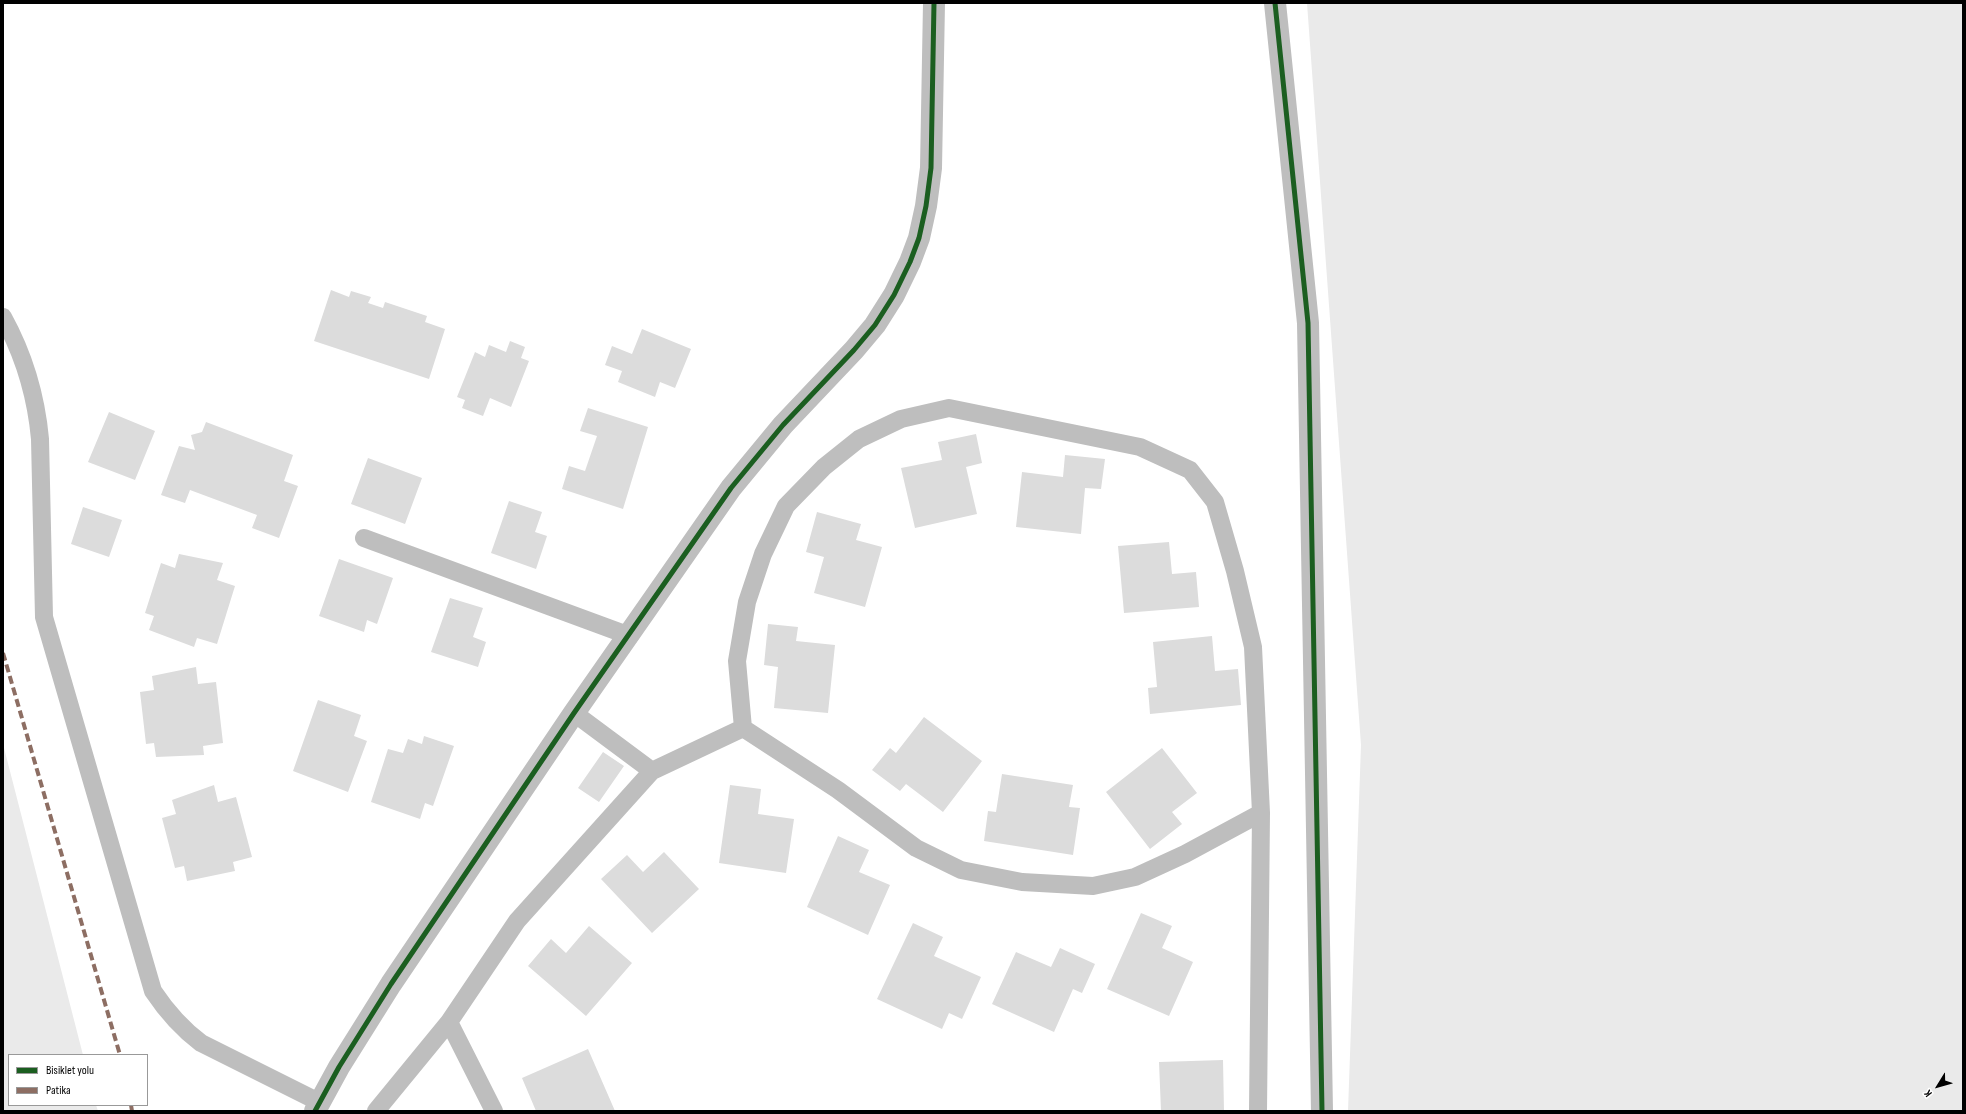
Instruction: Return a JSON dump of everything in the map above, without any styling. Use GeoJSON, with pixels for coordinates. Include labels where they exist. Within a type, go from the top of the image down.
{"type":"FeatureCollection","features":[{"type":"Feature","properties":{"kind":"street"},"geometry":{"type":"LineString","coordinates":[[317,1107],[339,1067],[391,984],[574,713],[630,636],[731,488],[754,458],[854,350],[875,325],[894,295],[910,262],[926,206],[931,168],[934,3]]}},
{"type":"Feature","properties":{"kind":"street"},"geometry":{"type":"LineString","coordinates":[[1275,3],[1308,323],[1322,1111]]}},
{"type":"Feature","properties":{"kind":"lane"},"geometry":{"type":"LineString","coordinates":[[3,317],[12,332],[25,364],[37,413],[40,439],[44,617],[154,991],[167,1012],[184,1030],[200,1043],[317,1107]]}},
{"type":"Feature","properties":{"kind":"lane"},"geometry":{"type":"LineString","coordinates":[[743,728],[737,661],[747,602],[764,554],[786,506],[824,467],[860,439],[901,418],[949,408],[1140,447],[1190,470],[1215,502],[1235,571],[1253,647],[1261,813],[1258,1111]]}},
{"type":"Feature","properties":{"kind":"lane"},"geometry":{"type":"LineString","coordinates":[[364,538],[630,636]]}},
{"type":"Feature","properties":{"kind":"lane"},"geometry":{"type":"LineString","coordinates":[[574,713],[652,771]]}},
{"type":"Feature","properties":{"kind":"lane"},"geometry":{"type":"LineString","coordinates":[[376,1111],[449,1022],[517,921],[652,771],[743,728]]}},
{"type":"Feature","properties":{"kind":"lane"},"geometry":{"type":"LineString","coordinates":[[743,728],[838,790],[916,848],[961,870],[1022,882],[1093,886],[1135,877],[1185,854],[1261,813]]}},
{"type":"Feature","properties":{"kind":"lane"},"geometry":{"type":"LineString","coordinates":[[449,1022],[494,1111]]}},
{"type":"Feature","properties":{"kind":"shaded area"},"geometry":{"type":"Polygon","coordinates":[[[1307,3],[1963,3],[1963,1111],[1348,1111],[1361,745],[1307,3]]]}},
{"type":"Feature","properties":{"kind":"shaded area"},"geometry":{"type":"Polygon","coordinates":[[[3,744],[83,1054],[8,1054],[8,1106],[96,1106],[98,1111],[3,1111],[3,744]]]}},
{"type":"Feature","properties":{"kind":"building"},"geometry":{"type":"Polygon","coordinates":[[[331,290],[349,297],[351,291],[371,297],[368,303],[383,308],[385,302],[427,316],[425,322],[445,329],[429,379],[314,341],[331,290]]]}},
{"type":"Feature","properties":{"kind":"building"},"geometry":{"type":"Polygon","coordinates":[[[642,329],[691,349],[675,388],[660,382],[655,397],[618,382],[622,371],[605,365],[612,346],[632,354],[642,329]]]}},
{"type":"Feature","properties":{"kind":"building"},"geometry":{"type":"Polygon","coordinates":[[[510,341],[525,347],[521,358],[529,361],[511,407],[490,398],[483,416],[462,408],[465,400],[457,397],[475,352],[485,357],[489,345],[506,352],[510,341]]]}},
{"type":"Feature","properties":{"kind":"building"},"geometry":{"type":"Polygon","coordinates":[[[588,408],[648,427],[623,509],[562,489],[569,466],[585,471],[597,436],[580,431],[588,408]]]}},
{"type":"Feature","properties":{"kind":"building"},"geometry":{"type":"Polygon","coordinates":[[[109,412],[155,431],[135,480],[88,462],[109,412]]]}},
{"type":"Feature","properties":{"kind":"building"},"geometry":{"type":"Polygon","coordinates":[[[206,422],[293,455],[284,481],[298,486],[279,538],[252,528],[257,515],[190,490],[185,503],[161,495],[179,446],[195,450],[191,435],[202,432],[206,422]]]}},
{"type":"Feature","properties":{"kind":"building"},"geometry":{"type":"Polygon","coordinates":[[[976,434],[982,463],[966,467],[977,514],[915,528],[901,468],[942,460],[938,442],[976,434]]]}},
{"type":"Feature","properties":{"kind":"building"},"geometry":{"type":"Polygon","coordinates":[[[1065,455],[1105,459],[1101,489],[1085,488],[1081,534],[1016,527],[1022,472],[1063,477],[1065,455]]]}},
{"type":"Feature","properties":{"kind":"building"},"geometry":{"type":"Polygon","coordinates":[[[368,458],[422,478],[405,524],[351,504],[368,458]]]}},
{"type":"Feature","properties":{"kind":"building"},"geometry":{"type":"Polygon","coordinates":[[[509,501],[542,512],[535,532],[547,536],[536,569],[491,553],[509,501]]]}},
{"type":"Feature","properties":{"kind":"building"},"geometry":{"type":"Polygon","coordinates":[[[83,507],[122,520],[109,557],[71,544],[83,507]]]}},
{"type":"Feature","properties":{"kind":"building"},"geometry":{"type":"Polygon","coordinates":[[[817,512],[861,524],[856,540],[882,547],[865,607],[814,593],[824,557],[806,552],[817,512]]]}},
{"type":"Feature","properties":{"kind":"building"},"geometry":{"type":"Polygon","coordinates":[[[1169,542],[1172,574],[1196,572],[1199,607],[1124,613],[1118,546],[1169,542]]]}},
{"type":"Feature","properties":{"kind":"building"},"geometry":{"type":"Polygon","coordinates":[[[179,554],[223,563],[217,580],[235,586],[217,644],[197,638],[194,647],[149,630],[154,616],[145,613],[161,563],[175,568],[179,554]]]}},
{"type":"Feature","properties":{"kind":"building"},"geometry":{"type":"Polygon","coordinates":[[[339,559],[393,578],[377,624],[367,620],[364,632],[319,616],[339,559]]]}},
{"type":"Feature","properties":{"kind":"building"},"geometry":{"type":"Polygon","coordinates":[[[450,598],[483,608],[473,637],[486,642],[478,667],[431,652],[450,598]]]}},
{"type":"Feature","properties":{"kind":"building"},"geometry":{"type":"Polygon","coordinates":[[[768,624],[798,627],[796,641],[835,645],[828,713],[774,708],[778,667],[764,665],[768,624]]]}},
{"type":"Feature","properties":{"kind":"building"},"geometry":{"type":"Polygon","coordinates":[[[1212,636],[1215,671],[1238,669],[1241,705],[1150,714],[1148,688],[1157,687],[1153,642],[1212,636]]]}},
{"type":"Feature","properties":{"kind":"building"},"geometry":{"type":"Polygon","coordinates":[[[196,667],[198,684],[216,682],[223,743],[203,746],[204,755],[156,757],[154,743],[146,744],[140,692],[154,690],[152,676],[196,667]]]}},
{"type":"Feature","properties":{"kind":"building"},"geometry":{"type":"Polygon","coordinates":[[[318,700],[361,715],[354,736],[367,741],[348,792],[293,771],[318,700]]]}},
{"type":"Feature","properties":{"kind":"building"},"geometry":{"type":"Polygon","coordinates":[[[924,717],[982,761],[943,812],[906,784],[900,791],[872,770],[890,748],[896,753],[924,717]]]}},
{"type":"Feature","properties":{"kind":"building"},"geometry":{"type":"Polygon","coordinates":[[[424,736],[454,746],[433,806],[425,803],[420,819],[371,802],[388,749],[403,753],[408,739],[422,744],[424,736]]]}},
{"type":"Feature","properties":{"kind":"building"},"geometry":{"type":"Polygon","coordinates":[[[1162,748],[1197,793],[1172,812],[1182,824],[1150,849],[1106,792],[1162,748]]]}},
{"type":"Feature","properties":{"kind":"building"},"geometry":{"type":"Polygon","coordinates":[[[603,752],[624,766],[599,802],[578,788],[603,752]]]}},
{"type":"Feature","properties":{"kind":"building"},"geometry":{"type":"Polygon","coordinates":[[[1002,774],[1073,785],[1069,807],[1080,808],[1073,855],[984,841],[988,811],[996,812],[1002,774]]]}},
{"type":"Feature","properties":{"kind":"building"},"geometry":{"type":"Polygon","coordinates":[[[214,785],[218,802],[236,797],[252,857],[233,862],[235,871],[187,881],[184,866],[175,868],[162,818],[176,814],[172,800],[214,785]]]}},
{"type":"Feature","properties":{"kind":"building"},"geometry":{"type":"Polygon","coordinates":[[[730,785],[761,789],[758,814],[794,819],[786,873],[719,863],[730,785]]]}},
{"type":"Feature","properties":{"kind":"building"},"geometry":{"type":"Polygon","coordinates":[[[838,836],[869,850],[859,872],[890,885],[868,935],[807,907],[838,836]]]}},
{"type":"Feature","properties":{"kind":"building"},"geometry":{"type":"Polygon","coordinates":[[[664,852],[699,889],[652,933],[601,879],[627,855],[643,872],[664,852]]]}},
{"type":"Feature","properties":{"kind":"building"},"geometry":{"type":"Polygon","coordinates":[[[1141,913],[1172,926],[1162,948],[1193,962],[1169,1016],[1107,989],[1141,913]]]}},
{"type":"Feature","properties":{"kind":"building"},"geometry":{"type":"Polygon","coordinates":[[[913,923],[943,937],[934,956],[981,977],[962,1019],[949,1013],[942,1029],[877,999],[913,923]]]}},
{"type":"Feature","properties":{"kind":"building"},"geometry":{"type":"Polygon","coordinates":[[[589,926],[632,963],[586,1016],[528,966],[551,939],[566,953],[589,926]]]}},
{"type":"Feature","properties":{"kind":"building"},"geometry":{"type":"Polygon","coordinates":[[[1060,948],[1095,964],[1082,993],[1073,989],[1054,1032],[992,1004],[1016,952],[1051,967],[1060,948]]]}},
{"type":"Feature","properties":{"kind":"building"},"geometry":{"type":"Polygon","coordinates":[[[588,1049],[615,1111],[536,1111],[522,1078],[588,1049]]]}},
{"type":"Feature","properties":{"kind":"building"},"geometry":{"type":"Polygon","coordinates":[[[1223,1060],[1224,1111],[1161,1111],[1159,1062],[1223,1060]]]}},
{"type":"Feature","properties":{"kind":"marked path"},"geometry":{"type":"LineString","coordinates":[[3,653],[120,1054]]}},
{"type":"Feature","properties":{"kind":"marked path"},"geometry":{"type":"LineString","coordinates":[[131,1106],[132,1111]]}},
{"type":"Feature","properties":{"kind":"cycle path"},"geometry":{"type":"LineString","coordinates":[[315,1111],[339,1067],[391,984],[574,713],[731,488],[783,425],[854,350],[875,325],[894,295],[910,262],[919,238],[926,206],[931,168],[934,3]]}},
{"type":"Feature","properties":{"kind":"cycle path"},"geometry":{"type":"LineString","coordinates":[[1275,3],[1308,323],[1322,1111]]}}]}
